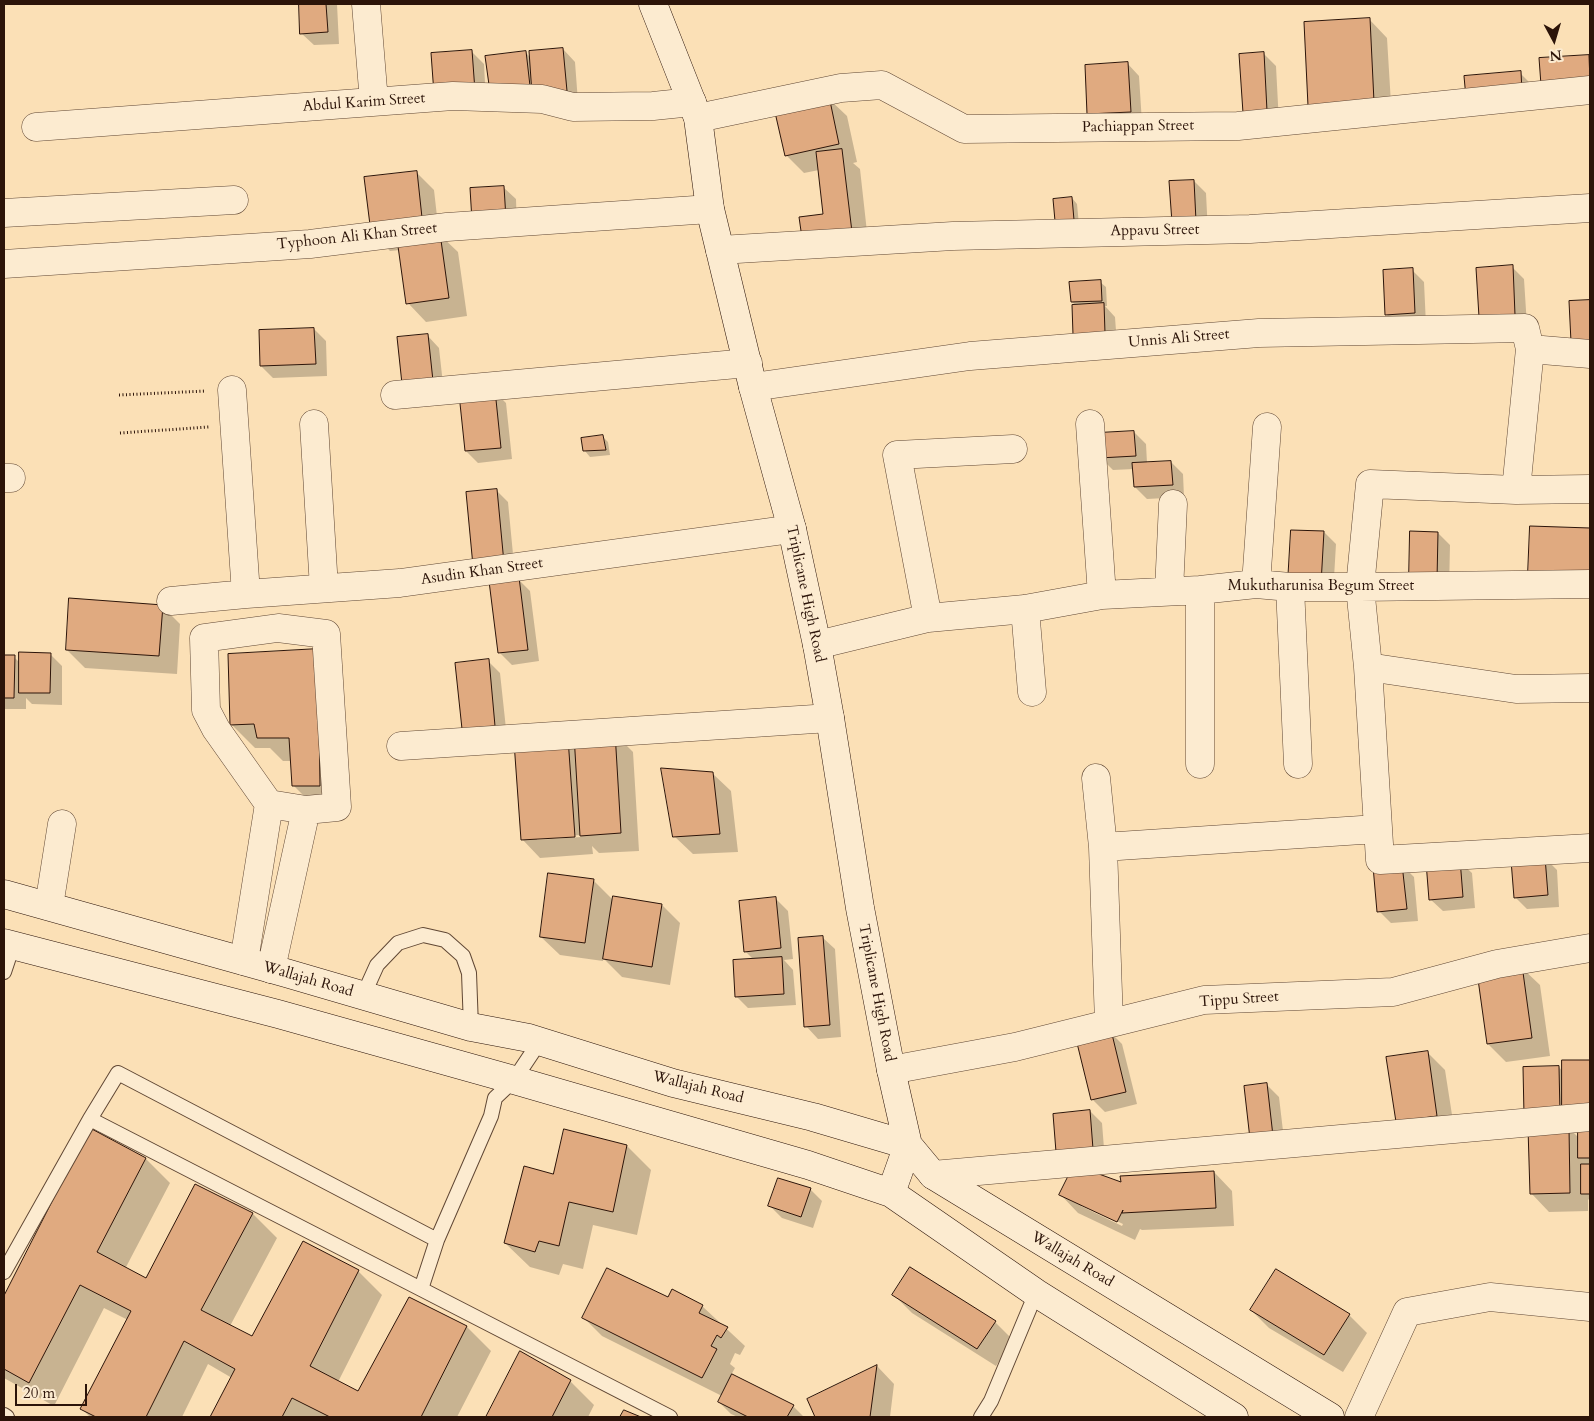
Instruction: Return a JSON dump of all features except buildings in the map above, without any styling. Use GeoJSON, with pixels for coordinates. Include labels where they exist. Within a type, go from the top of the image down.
{"type":"FeatureCollection","features":[{"type":"Feature","properties":{"kind":"street"},"geometry":{"type":"LineString","coordinates":[[366,4],[374,102]]}},
{"type":"Feature","properties":{"kind":"street","name":"Triplicane High Road"},"geometry":{"type":"LineString","coordinates":[[653,4],[695,110],[710,209],[792,529],[817,645],[860,908],[891,1070],[908,1145]]}},
{"type":"Feature","properties":{"kind":"street","name":"Pachiappan Street"},"geometry":{"type":"LineString","coordinates":[[695,110],[841,88],[882,85],[964,129],[1238,126],[1590,90]]}},
{"type":"Feature","properties":{"kind":"street","name":"Abdul Karim Street"},"geometry":{"type":"LineString","coordinates":[[36,127],[453,96],[542,99],[573,107],[653,106],[695,110]]}},
{"type":"Feature","properties":{"kind":"street"},"geometry":{"type":"LineString","coordinates":[[4,213],[234,200]]}},
{"type":"Feature","properties":{"kind":"street","name":"Appavu Street"},"geometry":{"type":"LineString","coordinates":[[720,250],[953,236],[1250,229],[1590,208]]}},
{"type":"Feature","properties":{"kind":"street","name":"Typhoon Ali Khan Street"},"geometry":{"type":"LineString","coordinates":[[4,264],[310,244],[447,227],[710,209]]}},
{"type":"Feature","properties":{"kind":"street","name":"Unnis Ali Street"},"geometry":{"type":"LineString","coordinates":[[751,375],[1259,333],[1525,328],[1530,350]]}},
{"type":"Feature","properties":{"kind":"street"},"geometry":{"type":"LineString","coordinates":[[1516,490],[1530,350],[1590,354]]}},
{"type":"Feature","properties":{"kind":"street"},"geometry":{"type":"LineString","coordinates":[[395,395],[751,375]]}},
{"type":"Feature","properties":{"kind":"street"},"geometry":{"type":"LineString","coordinates":[[232,390],[246,594]]}},
{"type":"Feature","properties":{"kind":"street"},"geometry":{"type":"LineString","coordinates":[[314,424],[324,588]]}},
{"type":"Feature","properties":{"kind":"street"},"geometry":{"type":"LineString","coordinates":[[1090,424],[1102,594]]}},
{"type":"Feature","properties":{"kind":"street"},"geometry":{"type":"LineString","coordinates":[[1256,584],[1267,427]]}},
{"type":"Feature","properties":{"kind":"street"},"geometry":{"type":"LineString","coordinates":[[928,618],[898,455],[1013,449]]}},
{"type":"Feature","properties":{"kind":"street"},"geometry":{"type":"LineString","coordinates":[[1590,489],[1516,490],[1370,484],[1360,587],[1368,667],[1380,860],[1590,848]]}},
{"type":"Feature","properties":{"kind":"street"},"geometry":{"type":"LineString","coordinates":[[1169,591],[1173,504]]}},
{"type":"Feature","properties":{"kind":"street","name":"Asudin Khan Street"},"geometry":{"type":"LineString","coordinates":[[171,601],[400,583],[792,529]]}},
{"type":"Feature","properties":{"kind":"street","name":"Mukutharunisa Begum Street"},"geometry":{"type":"LineString","coordinates":[[817,645],[928,618],[1025,609],[1102,594],[1200,590],[1256,584],[1290,587],[1590,584]]}},
{"type":"Feature","properties":{"kind":"street"},"geometry":{"type":"LineString","coordinates":[[1290,587],[1298,764]]}},
{"type":"Feature","properties":{"kind":"street"},"geometry":{"type":"LineString","coordinates":[[1200,590],[1200,764]]}},
{"type":"Feature","properties":{"kind":"street"},"geometry":{"type":"LineString","coordinates":[[1025,609],[1032,692]]}},
{"type":"Feature","properties":{"kind":"street"},"geometry":{"type":"LineString","coordinates":[[244,961],[269,804],[216,729],[206,710],[204,638],[278,628],[326,634],[337,807],[306,810],[269,804]]}},
{"type":"Feature","properties":{"kind":"street"},"geometry":{"type":"LineString","coordinates":[[1368,667],[1516,689],[1590,688]]}},
{"type":"Feature","properties":{"kind":"street"},"geometry":{"type":"LineString","coordinates":[[401,746],[830,718]]}},
{"type":"Feature","properties":{"kind":"street"},"geometry":{"type":"LineString","coordinates":[[1096,778],[1102,847],[1109,1023]]}},
{"type":"Feature","properties":{"kind":"street"},"geometry":{"type":"LineString","coordinates":[[271,968],[306,810]]}},
{"type":"Feature","properties":{"kind":"street"},"geometry":{"type":"LineString","coordinates":[[48,906],[62,824]]}},
{"type":"Feature","properties":{"kind":"street"},"geometry":{"type":"LineString","coordinates":[[1102,847],[1377,829]]}},
{"type":"Feature","properties":{"kind":"street","name":"Wallajah Road"},"geometry":{"type":"LineString","coordinates":[[4,894],[271,968],[471,1027],[540,1042],[673,1083],[813,1117],[908,1145],[933,1175],[1330,1417]]}},
{"type":"Feature","properties":{"kind":"street"},"geometry":{"type":"LineString","coordinates":[[9,944],[278,1014],[514,1080],[808,1165],[891,1193],[1036,1294],[1234,1417]]}},
{"type":"Feature","properties":{"kind":"street","name":"Tippu Street"},"geometry":{"type":"LineString","coordinates":[[891,1070],[1015,1048],[1204,1000],[1393,992],[1497,964],[1590,948]]}},
{"type":"Feature","properties":{"kind":"street"},"geometry":{"type":"LineString","coordinates":[[933,1175],[1590,1117]]}},
{"type":"Feature","properties":{"kind":"street"},"geometry":{"type":"LineString","coordinates":[[891,1193],[908,1145]]}},
{"type":"Feature","properties":{"kind":"street"},"geometry":{"type":"LineString","coordinates":[[1358,1417],[1407,1312],[1490,1297],[1590,1307]]}},
{"type":"Feature","properties":{"kind":"lane"},"geometry":{"type":"LineString","coordinates":[[363,996],[377,965],[398,943],[423,935],[445,940],[463,956],[469,973],[471,1027]]}},
{"type":"Feature","properties":{"kind":"lane"},"geometry":{"type":"LineString","coordinates":[[4,972],[9,944]]}},
{"type":"Feature","properties":{"kind":"lane"},"geometry":{"type":"LineString","coordinates":[[421,1289],[437,1240],[490,1116],[495,1098],[514,1080],[540,1042]]}},
{"type":"Feature","properties":{"kind":"lane"},"geometry":{"type":"LineString","coordinates":[[4,1272],[118,1072],[437,1240]]}},
{"type":"Feature","properties":{"kind":"lane"},"geometry":{"type":"LineString","coordinates":[[90,1119],[670,1417]]}},
{"type":"Feature","properties":{"kind":"lane"},"geometry":{"type":"LineString","coordinates":[[981,1417],[991,1401],[1036,1294]]}},
{"type":"Feature","properties":{"kind":"path"},"geometry":{"type":"LineString","coordinates":[[119,395],[232,390]]}},
{"type":"Feature","properties":{"kind":"path"},"geometry":{"type":"LineString","coordinates":[[120,433],[235,425]]}}]}
